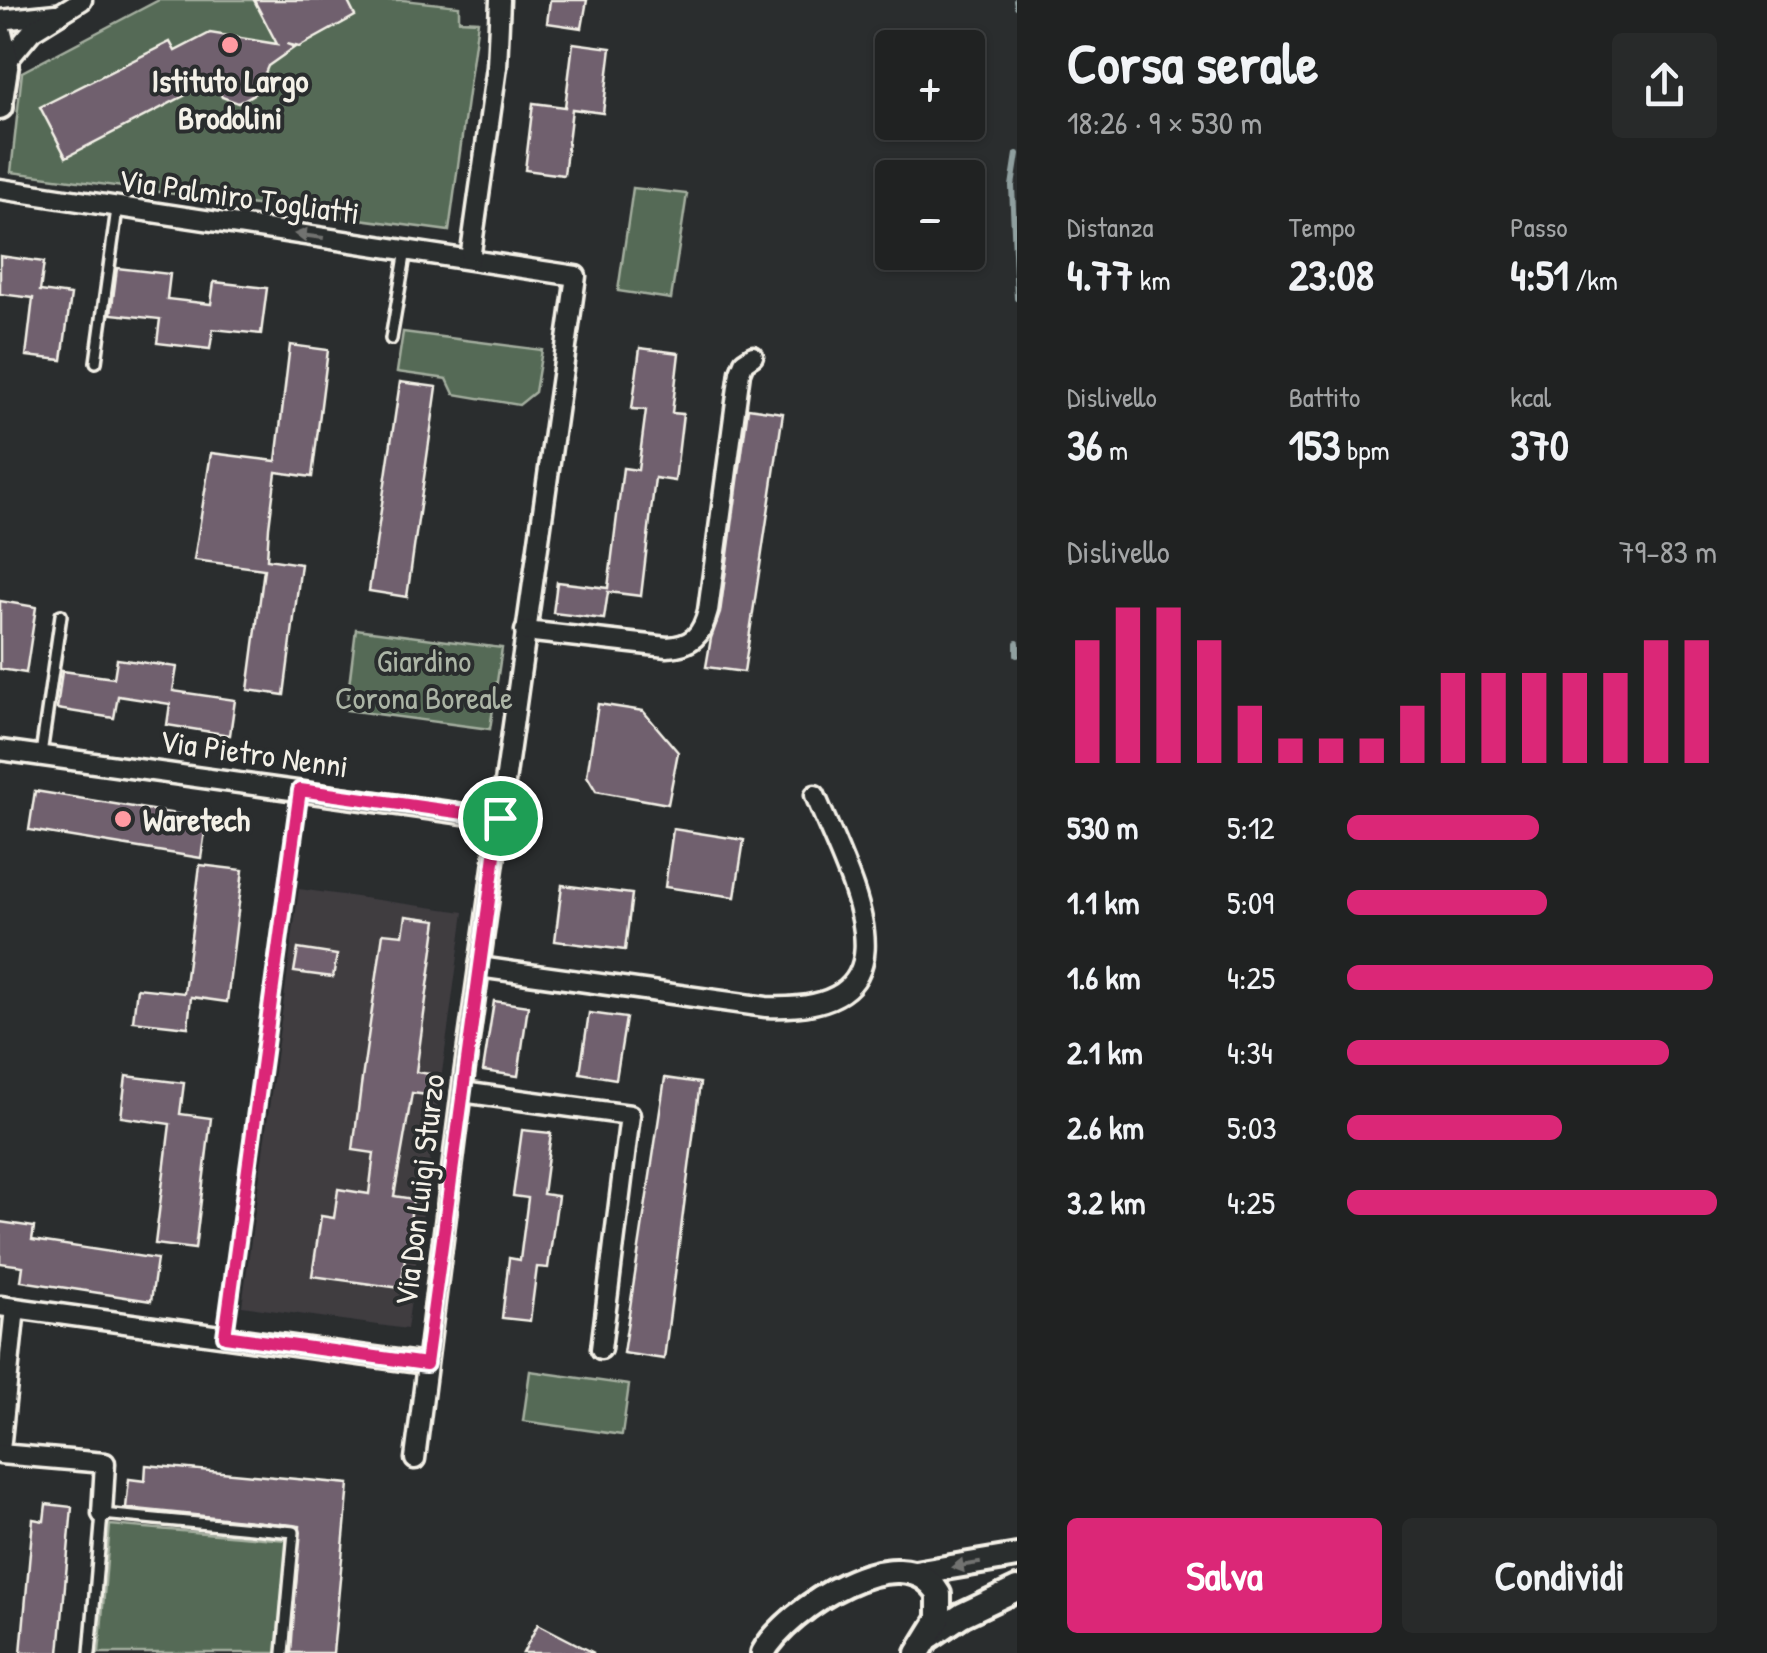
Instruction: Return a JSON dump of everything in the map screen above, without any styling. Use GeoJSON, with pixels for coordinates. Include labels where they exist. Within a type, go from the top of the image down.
{"type":"FeatureCollection","features":[{"type":"Feature","properties":{"kind":"street"},"geometry":{"type":"LineString","coordinates":[[0,107],[8,61],[18,45],[56,14],[82,0]]}},
{"type":"Feature","properties":{"kind":"street"},"geometry":{"type":"LineString","coordinates":[[470,260],[498,66],[500,0]]}},
{"type":"Feature","properties":{"kind":"street"},"geometry":{"type":"LineString","coordinates":[[0,20],[56,14]]}},
{"type":"Feature","properties":{"kind":"street"},"geometry":{"type":"LineString","coordinates":[[0,33],[8,61]]}},
{"type":"Feature","properties":{"kind":"street","name":"Via Palmiro Togliatti"},"geometry":{"type":"LineString","coordinates":[[0,189],[576,276]]}},
{"type":"Feature","properties":{"kind":"street","name":"Via Don Luigi Sturzo"},"geometry":{"type":"LineString","coordinates":[[415,1459],[576,276]]}},
{"type":"Feature","properties":{"kind":"street"},"geometry":{"type":"LineString","coordinates":[[525,631],[657,646],[683,645],[698,637],[708,611],[740,372],[744,362],[753,356]]}},
{"type":"Feature","properties":{"kind":"street","name":"Via Pietro Nenni"},"geometry":{"type":"LineString","coordinates":[[2,750],[500,818]]}},
{"type":"Feature","properties":{"kind":"street"},"geometry":{"type":"LineString","coordinates":[[479,967],[766,1007],[803,1006],[838,996],[860,972],[866,949],[866,925],[816,794]]}},
{"type":"Feature","properties":{"kind":"street"},"geometry":{"type":"LineString","coordinates":[[462,1092],[630,1114],[601,1349]]}},
{"type":"Feature","properties":{"kind":"street"},"geometry":{"type":"LineString","coordinates":[[102,1514],[105,1463],[0,1452],[7,1307],[426,1364]]}},
{"type":"Feature","properties":{"kind":"street"},"geometry":{"type":"LineString","coordinates":[[763,1653],[781,1627],[821,1598],[868,1576],[915,1573],[1017,1556]]}},
{"type":"Feature","properties":{"kind":"street"},"geometry":{"type":"LineString","coordinates":[[915,1573],[930,1581],[939,1594],[939,1620],[925,1644]]}},
{"type":"Feature","properties":{"kind":"street"},"geometry":{"type":"LineString","coordinates":[[925,1644],[962,1615],[1017,1589]]}},
{"type":"Feature","properties":{"kind":"lane"},"geometry":{"type":"LineString","coordinates":[[96,362],[117,209]]}},
{"type":"Feature","properties":{"kind":"lane"},"geometry":{"type":"LineString","coordinates":[[391,339],[406,250]]}},
{"type":"Feature","properties":{"kind":"lane"},"geometry":{"type":"LineString","coordinates":[[41,754],[60,614]]}},
{"type":"Feature","properties":{"kind":"lane"},"geometry":{"type":"LineString","coordinates":[[225,1336],[300,790]]}},
{"type":"Feature","properties":{"kind":"lane"},"geometry":{"type":"LineString","coordinates":[[90,1653],[102,1514],[294,1532],[283,1653]]}},
{"type":"Feature","properties":{"kind":"shaded area"},"geometry":{"type":"Polygon","coordinates":[[[299,889],[464,912],[407,1329],[242,1306],[299,889]]]}},
{"type":"Feature","properties":{"kind":"green space"},"geometry":{"type":"Polygon","coordinates":[[[159,0],[403,0],[459,6],[459,20],[478,21],[449,231],[11,172],[22,72],[159,0]]]}},
{"type":"Feature","properties":{"kind":"green space"},"geometry":{"type":"Polygon","coordinates":[[[633,188],[687,194],[671,299],[618,291],[633,188]]]}},
{"type":"Feature","properties":{"kind":"green space"},"geometry":{"type":"Polygon","coordinates":[[[403,332],[542,350],[535,392],[519,405],[454,394],[447,379],[397,372],[403,332]]]}},
{"type":"Feature","properties":{"kind":"green space","name":"Giardino Corona Boreale"},"geometry":{"type":"Polygon","coordinates":[[[356,629],[502,648],[490,729],[346,710],[356,629]]]}},
{"type":"Feature","properties":{"kind":"green space"},"geometry":{"type":"Polygon","coordinates":[[[530,1371],[629,1385],[622,1435],[523,1421],[530,1371]]]}},
{"type":"Feature","properties":{"kind":"green space"},"geometry":{"type":"Polygon","coordinates":[[[110,1525],[287,1540],[277,1653],[99,1653],[110,1525]]]}},
{"type":"Feature","properties":{"kind":"building","name":"Istituto Largo Brodolini"},"geometry":{"type":"Polygon","coordinates":[[[254,0],[347,0],[355,16],[299,47],[287,44],[295,47],[268,66],[257,92],[238,103],[222,97],[213,81],[66,157],[40,107],[170,42],[175,51],[210,33],[277,44],[254,0]]]}},
{"type":"Feature","properties":{"kind":"building"},"geometry":{"type":"Polygon","coordinates":[[[550,0],[587,0],[582,28],[547,23],[550,0]]]}},
{"type":"Feature","properties":{"kind":"building"},"geometry":{"type":"Polygon","coordinates":[[[573,43],[611,48],[603,113],[572,109],[564,175],[525,170],[533,103],[565,107],[573,43]]]}},
{"type":"Feature","properties":{"kind":"building"},"geometry":{"type":"Polygon","coordinates":[[[0,256],[44,262],[40,291],[71,295],[62,360],[26,356],[33,298],[0,294],[0,256]]]}},
{"type":"Feature","properties":{"kind":"building"},"geometry":{"type":"Polygon","coordinates":[[[117,268],[170,274],[167,299],[211,304],[214,282],[267,288],[261,334],[213,329],[210,349],[157,343],[160,319],[111,314],[117,268]]]}},
{"type":"Feature","properties":{"kind":"building"},"geometry":{"type":"Polygon","coordinates":[[[290,345],[328,350],[312,477],[276,472],[267,559],[301,564],[284,695],[248,690],[264,569],[194,560],[211,453],[276,461],[290,345]]]}},
{"type":"Feature","properties":{"kind":"building"},"geometry":{"type":"Polygon","coordinates":[[[640,348],[679,353],[672,413],[683,414],[675,481],[655,478],[641,596],[608,592],[604,619],[553,613],[557,582],[608,588],[623,468],[638,470],[646,410],[632,409],[640,348]]]}},
{"type":"Feature","properties":{"kind":"building"},"geometry":{"type":"Polygon","coordinates":[[[400,382],[437,387],[407,597],[369,591],[400,382]]]}},
{"type":"Feature","properties":{"kind":"building"},"geometry":{"type":"Polygon","coordinates":[[[748,408],[783,413],[744,672],[706,667],[720,613],[748,408]]]}},
{"type":"Feature","properties":{"kind":"building"},"geometry":{"type":"Polygon","coordinates":[[[0,601],[36,607],[26,673],[0,669],[0,601]]]}},
{"type":"Feature","properties":{"kind":"building"},"geometry":{"type":"Polygon","coordinates":[[[117,659],[177,667],[173,691],[235,700],[230,735],[167,725],[170,704],[118,696],[114,718],[57,709],[62,671],[114,678],[117,659]]]}},
{"type":"Feature","properties":{"kind":"building"},"geometry":{"type":"Polygon","coordinates":[[[598,704],[643,711],[678,752],[668,804],[596,791],[587,776],[598,704]]]}},
{"type":"Feature","properties":{"kind":"building"},"geometry":{"type":"Polygon","coordinates":[[[35,791],[207,819],[201,858],[29,830],[35,791]]]}},
{"type":"Feature","properties":{"kind":"building"},"geometry":{"type":"Polygon","coordinates":[[[673,829],[744,840],[735,897],[665,887],[673,829]]]}},
{"type":"Feature","properties":{"kind":"building"},"geometry":{"type":"Polygon","coordinates":[[[200,865],[243,870],[227,1002],[191,997],[188,1027],[133,1021],[137,988],[184,993],[200,865]]]}},
{"type":"Feature","properties":{"kind":"building"},"geometry":{"type":"Polygon","coordinates":[[[562,885],[632,894],[625,950],[555,941],[562,885]]]}},
{"type":"Feature","properties":{"kind":"building"},"geometry":{"type":"Polygon","coordinates":[[[406,916],[437,920],[416,1072],[430,1074],[427,1095],[412,1093],[394,1196],[413,1199],[401,1288],[312,1276],[321,1216],[334,1218],[338,1189],[369,1194],[374,1153],[353,1150],[361,1086],[383,933],[403,935],[406,916]]]}},
{"type":"Feature","properties":{"kind":"building"},"geometry":{"type":"Polygon","coordinates":[[[298,949],[337,955],[333,977],[294,972],[298,949]]]}},
{"type":"Feature","properties":{"kind":"building"},"geometry":{"type":"Polygon","coordinates":[[[494,1001],[528,1006],[518,1076],[483,1071],[494,1001]]]}},
{"type":"Feature","properties":{"kind":"building"},"geometry":{"type":"Polygon","coordinates":[[[589,1013],[626,1018],[616,1079],[580,1073],[589,1013]]]}},
{"type":"Feature","properties":{"kind":"building"},"geometry":{"type":"Polygon","coordinates":[[[126,1076],[184,1083],[180,1114],[211,1118],[195,1249],[155,1244],[170,1124],[121,1117],[126,1076]]]}},
{"type":"Feature","properties":{"kind":"building"},"geometry":{"type":"Polygon","coordinates":[[[665,1078],[700,1083],[664,1359],[623,1353],[665,1078]]]}},
{"type":"Feature","properties":{"kind":"building"},"geometry":{"type":"Polygon","coordinates":[[[522,1130],[551,1133],[543,1194],[558,1196],[548,1268],[537,1267],[530,1321],[502,1318],[509,1258],[520,1260],[528,1198],[513,1196],[522,1130]]]}},
{"type":"Feature","properties":{"kind":"building"},"geometry":{"type":"Polygon","coordinates":[[[0,1222],[34,1227],[32,1240],[157,1259],[151,1301],[21,1281],[23,1266],[0,1263],[0,1222]]]}},
{"type":"Feature","properties":{"kind":"building"},"geometry":{"type":"Polygon","coordinates":[[[146,1465],[349,1484],[333,1653],[291,1653],[300,1526],[126,1508],[129,1479],[145,1481],[146,1465]]]}},
{"type":"Feature","properties":{"kind":"building"},"geometry":{"type":"Polygon","coordinates":[[[46,1504],[72,1507],[59,1653],[21,1653],[33,1519],[44,1521],[46,1504]]]}},
{"type":"Feature","properties":{"kind":"building"},"geometry":{"type":"Polygon","coordinates":[[[538,1624],[594,1653],[523,1653],[538,1624]]]}},
{"type":"Feature","properties":{"kind":"waterway"},"geometry":{"type":"LineString","coordinates":[[1016,0],[1017,6]]}},
{"type":"Feature","properties":{"kind":"waterway"},"geometry":{"type":"LineString","coordinates":[[1017,154],[1012,186],[1017,298]]}},
{"type":"Feature","properties":{"kind":"waterway"},"geometry":{"type":"LineString","coordinates":[[1017,643],[1017,655]]}},
{"type":"Feature","properties":{"kind":"place","name":"Istituto Largo Brodolini"},"geometry":{"type":"Point","coordinates":[230,45]}},
{"type":"Feature","properties":{"kind":"place","name":"Waretech"},"geometry":{"type":"Point","coordinates":[123,819]}},
{"type":"Feature","properties":{"kind":"route"},"geometry":{"type":"LineString","coordinates":[[300,790],[500,818],[426,1364],[225,1336],[300,790]]}}]}
